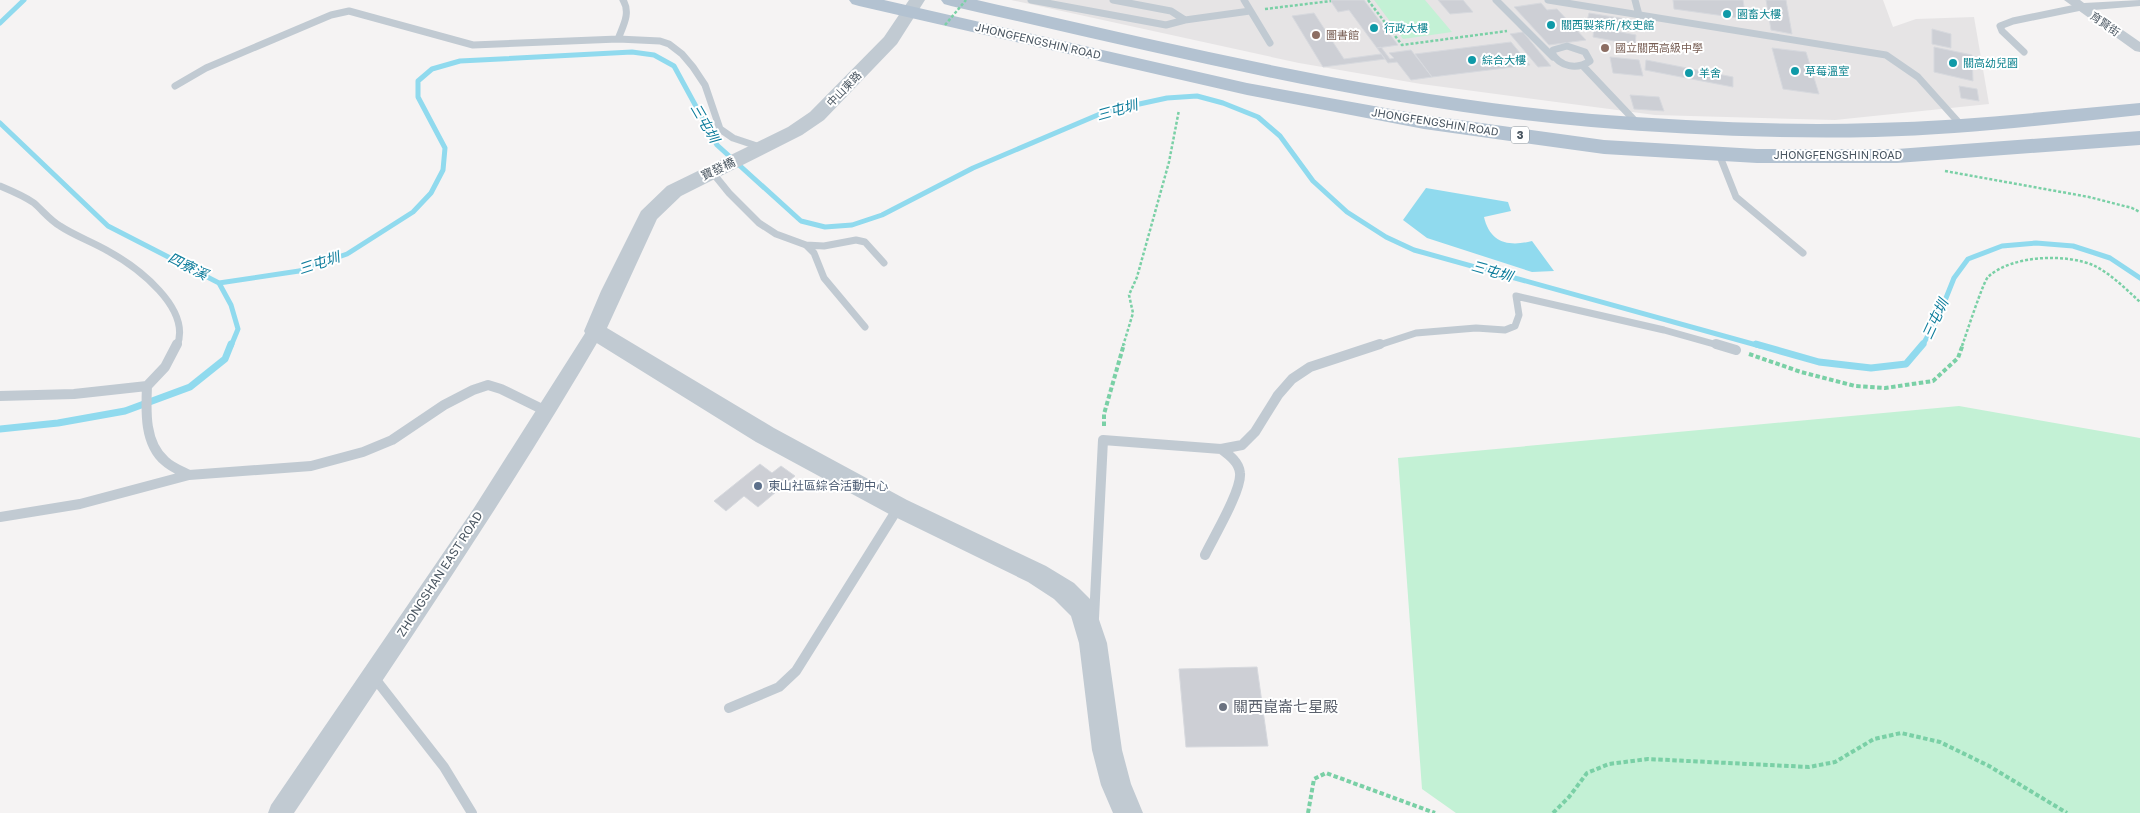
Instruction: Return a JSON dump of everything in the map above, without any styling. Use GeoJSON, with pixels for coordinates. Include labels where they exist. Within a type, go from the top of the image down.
{"type":"FeatureCollection","features":[{"type":"Feature","properties":{"kind":"main road","name":"JHONGFENGSHIN ROAD"},"geometry":{"type":"LineString","coordinates":[[860,0],[914,6],[1247,89],[1424,122],[1604,147],[1757,156],[1897,156],[2140,138]]}},
{"type":"Feature","properties":{"kind":"main road","name":"JHONGFENGSHIN ROAD"},"geometry":{"type":"LineString","coordinates":[[951,0],[1266,71],[1423,100],[1591,120],[1762,129],[1876,130],[2140,110]]}},
{"type":"Feature","properties":{"kind":"street"},"geometry":{"type":"LineString","coordinates":[[2076,4],[2140,2]]}},
{"type":"Feature","properties":{"kind":"street","name":"育賢街"},"geometry":{"type":"LineString","coordinates":[[2076,4],[2140,48]]}},
{"type":"Feature","properties":{"kind":"street","name":"中山東路"},"geometry":{"type":"LineString","coordinates":[[763,148],[795,132],[817,116],[891,40],[914,6]]}},
{"type":"Feature","properties":{"kind":"street","name":"寶發橋"},"geometry":{"type":"LineString","coordinates":[[595,331],[648,216],[674,191],[763,148]]}},
{"type":"Feature","properties":{"kind":"street"},"geometry":{"type":"LineString","coordinates":[[595,331],[765,435],[898,507],[1037,574],[1064,591],[1083,610],[1093,643],[1107,750],[1116,785],[1128,813]]}},
{"type":"Feature","properties":{"kind":"street","name":"ZHONGSHAN EAST ROAD"},"geometry":{"type":"LineString","coordinates":[[280,813],[373,676],[546,411],[595,331]]}},
{"type":"Feature","properties":{"kind":"lane"},"geometry":{"type":"LineString","coordinates":[[618,39],[628,11],[627,4],[623,0]]}},
{"type":"Feature","properties":{"kind":"lane"},"geometry":{"type":"LineString","coordinates":[[1031,0],[1166,25],[1185,20],[1250,10]]}},
{"type":"Feature","properties":{"kind":"lane"},"geometry":{"type":"LineString","coordinates":[[1113,0],[1171,11],[1185,20]]}},
{"type":"Feature","properties":{"kind":"lane"},"geometry":{"type":"LineString","coordinates":[[1244,0],[1270,43]]}},
{"type":"Feature","properties":{"kind":"lane"},"geometry":{"type":"LineString","coordinates":[[1496,0],[1553,57],[1565,65],[1582,66],[1590,61],[1590,58],[1579,48],[1561,47],[1554,50],[1553,57]]}},
{"type":"Feature","properties":{"kind":"lane"},"geometry":{"type":"LineString","coordinates":[[1548,0],[1886,55],[1898,61],[1927,85],[1961,125]]}},
{"type":"Feature","properties":{"kind":"lane"},"geometry":{"type":"LineString","coordinates":[[1636,0],[1639,15]]}},
{"type":"Feature","properties":{"kind":"lane"},"geometry":{"type":"LineString","coordinates":[[2024,52],[2002,31],[2000,26],[2076,4]]}},
{"type":"Feature","properties":{"kind":"lane"},"geometry":{"type":"LineString","coordinates":[[174,86],[206,68],[332,15],[348,11],[473,45],[618,39],[660,41],[669,44],[682,54],[705,85],[720,129],[733,138],[763,148]]}},
{"type":"Feature","properties":{"kind":"lane"},"geometry":{"type":"LineString","coordinates":[[1582,66],[1637,123]]}},
{"type":"Feature","properties":{"kind":"lane"},"geometry":{"type":"LineString","coordinates":[[1719,154],[1736,196],[1803,253]]}},
{"type":"Feature","properties":{"kind":"lane"},"geometry":{"type":"LineString","coordinates":[[712,172],[729,193],[759,223],[776,234],[806,245],[824,246],[856,240],[866,242],[884,263]]}},
{"type":"Feature","properties":{"kind":"lane"},"geometry":{"type":"LineString","coordinates":[[0,186],[32,201],[58,225],[108,251],[147,278],[173,309],[180,325],[179,340],[171,358],[147,390],[146,421],[154,444],[164,461],[188,475]]}},
{"type":"Feature","properties":{"kind":"lane"},"geometry":{"type":"LineString","coordinates":[[806,245],[814,254],[824,278],[865,327]]}},
{"type":"Feature","properties":{"kind":"lane"},"geometry":{"type":"LineString","coordinates":[[1093,643],[1104,440],[1221,449],[1242,445],[1256,432],[1278,395],[1292,379],[1310,368],[1416,333],[1476,328],[1506,330],[1515,326],[1519,315],[1516,296],[1664,330],[1736,350]]}},
{"type":"Feature","properties":{"kind":"lane"},"geometry":{"type":"LineString","coordinates":[[0,517],[80,504],[188,475],[311,466],[363,452],[392,440],[444,405],[472,390],[488,385],[502,388],[546,411]]}},
{"type":"Feature","properties":{"kind":"lane"},"geometry":{"type":"LineString","coordinates":[[0,396],[29,397],[147,390]]}},
{"type":"Feature","properties":{"kind":"lane"},"geometry":{"type":"LineString","coordinates":[[1204,556],[1237,488],[1241,475],[1233,457],[1221,449]]}},
{"type":"Feature","properties":{"kind":"lane"},"geometry":{"type":"LineString","coordinates":[[729,708],[778,687],[796,671],[898,507]]}},
{"type":"Feature","properties":{"kind":"lane"},"geometry":{"type":"LineString","coordinates":[[373,676],[444,767],[472,813]]}},
{"type":"Feature","properties":{"kind":"path"},"geometry":{"type":"LineString","coordinates":[[945,25],[966,0]]}},
{"type":"Feature","properties":{"kind":"path"},"geometry":{"type":"LineString","coordinates":[[1368,0],[1402,44],[1524,28]]}},
{"type":"Feature","properties":{"kind":"path"},"geometry":{"type":"LineString","coordinates":[[1250,10],[1331,1]]}},
{"type":"Feature","properties":{"kind":"path"},"geometry":{"type":"LineString","coordinates":[[1104,440],[1104,414],[1133,313],[1130,295],[1137,277],[1169,162],[1180,110]]}},
{"type":"Feature","properties":{"kind":"path"},"geometry":{"type":"LineString","coordinates":[[1938,169],[2089,197],[2132,208],[2140,212]]}},
{"type":"Feature","properties":{"kind":"path"},"geometry":{"type":"LineString","coordinates":[[1736,350],[1801,372],[1855,386],[1885,388],[1933,381],[1958,358],[1987,278],[2011,263],[2046,258],[2071,259],[2094,266],[2116,280],[2140,302]]}},
{"type":"Feature","properties":{"kind":"path"},"geometry":{"type":"LineString","coordinates":[[1553,813],[1569,797],[1587,773],[1609,764],[1648,759],[1809,767],[1835,762],[1874,739],[1901,733],[1940,742],[1989,766],[2067,813]]}},
{"type":"Feature","properties":{"kind":"path"},"geometry":{"type":"LineString","coordinates":[[1308,813],[1314,779],[1326,773],[1435,813]]}},
{"type":"Feature","properties":{"kind":"shaded area","name":"國立關西高級中學"},"geometry":{"type":"Polygon","coordinates":[[[1011,0],[1883,0],[1893,27],[1916,19],[1974,17],[1989,104],[1835,120],[1655,115],[1421,84],[1299,63],[1011,0]]]}},
{"type":"Feature","properties":{"kind":"green space"},"geometry":{"type":"Polygon","coordinates":[[[1374,0],[1425,0],[1452,32],[1403,39],[1374,0]]]}},
{"type":"Feature","properties":{"kind":"green space"},"geometry":{"type":"Polygon","coordinates":[[[1959,406],[2140,438],[2140,813],[1456,813],[1422,789],[1398,458],[1959,406]]]}},
{"type":"Feature","properties":{"kind":"water"},"geometry":{"type":"Polygon","coordinates":[[[1426,188],[1508,202],[1511,211],[1484,217],[1491,233],[1496,238],[1508,243],[1532,241],[1554,271],[1532,272],[1427,238],[1403,220],[1426,188]]]}},
{"type":"Feature","properties":{"kind":"building","name":"行政大樓"},"geometry":{"type":"Polygon","coordinates":[[[1330,0],[1364,0],[1398,45],[1377,48],[1349,10],[1338,12],[1330,0]]]}},
{"type":"Feature","properties":{"kind":"building"},"geometry":{"type":"Polygon","coordinates":[[[1438,0],[1463,0],[1473,12],[1450,14],[1438,0]]]}},
{"type":"Feature","properties":{"kind":"building","name":"園畜大樓"},"geometry":{"type":"Polygon","coordinates":[[[1673,0],[1743,0],[1746,19],[1674,9],[1673,0]]]}},
{"type":"Feature","properties":{"kind":"building"},"geometry":{"type":"Polygon","coordinates":[[[1766,0],[1786,0],[1792,34],[1771,30],[1766,0]]]}},
{"type":"Feature","properties":{"kind":"building","name":"關西製茶所/校史館"},"geometry":{"type":"Polygon","coordinates":[[[1541,3],[1547,10],[1557,9],[1586,40],[1549,45],[1514,7],[1541,3]]]}},
{"type":"Feature","properties":{"kind":"building","name":"圖書館"},"geometry":{"type":"Polygon","coordinates":[[[1314,13],[1344,59],[1381,54],[1385,59],[1323,67],[1292,16],[1314,13]]]}},
{"type":"Feature","properties":{"kind":"building"},"geometry":{"type":"Polygon","coordinates":[[[1589,13],[1632,20],[1632,30],[1587,21],[1589,13]]]}},
{"type":"Feature","properties":{"kind":"building"},"geometry":{"type":"Polygon","coordinates":[[[1594,27],[1636,35],[1635,45],[1593,37],[1594,27]]]}},
{"type":"Feature","properties":{"kind":"building"},"geometry":{"type":"Polygon","coordinates":[[[1932,29],[1951,34],[1951,48],[1932,44],[1932,29]]]}},
{"type":"Feature","properties":{"kind":"building"},"geometry":{"type":"Polygon","coordinates":[[[1523,32],[1551,66],[1538,67],[1510,34],[1523,32]]]}},
{"type":"Feature","properties":{"kind":"building","name":"綜合大樓"},"geometry":{"type":"Polygon","coordinates":[[[1511,42],[1530,65],[1432,77],[1415,54],[1511,42]]]}},
{"type":"Feature","properties":{"kind":"building"},"geometry":{"type":"Polygon","coordinates":[[[1381,47],[1390,59],[1394,58],[1389,53],[1411,50],[1432,77],[1411,80],[1397,62],[1388,63],[1377,48],[1381,47]]]}},
{"type":"Feature","properties":{"kind":"building","name":"關高幼兒園"},"geometry":{"type":"Polygon","coordinates":[[[1934,47],[1972,55],[1973,81],[1934,72],[1934,47]]]}},
{"type":"Feature","properties":{"kind":"building","name":"草莓溫室"},"geometry":{"type":"Polygon","coordinates":[[[1772,48],[1806,52],[1819,94],[1783,89],[1772,48]]]}},
{"type":"Feature","properties":{"kind":"building"},"geometry":{"type":"Polygon","coordinates":[[[1610,57],[1639,60],[1643,76],[1613,73],[1610,57]]]}},
{"type":"Feature","properties":{"kind":"building","name":"羊舍"},"geometry":{"type":"Polygon","coordinates":[[[1646,60],[1733,77],[1733,87],[1645,70],[1646,60]]]}},
{"type":"Feature","properties":{"kind":"building"},"geometry":{"type":"Polygon","coordinates":[[[1959,86],[1977,89],[1979,101],[1961,98],[1959,86]]]}},
{"type":"Feature","properties":{"kind":"building"},"geometry":{"type":"Polygon","coordinates":[[[1630,95],[1659,97],[1664,111],[1634,109],[1630,95]]]}},
{"type":"Feature","properties":{"kind":"building","name":"東山社區綜合活動中心"},"geometry":{"type":"Polygon","coordinates":[[[760,464],[772,473],[781,466],[795,476],[758,507],[744,496],[726,511],[714,501],[760,464]]]}},
{"type":"Feature","properties":{"kind":"building","name":"關西崑崙七星殿"},"geometry":{"type":"Polygon","coordinates":[[[1257,667],[1268,746],[1186,747],[1179,669],[1257,667]]]}},
{"type":"Feature","properties":{"kind":"waterway","name":"四寮溪"},"geometry":{"type":"LineString","coordinates":[[0,23],[24,0]]}},
{"type":"Feature","properties":{"kind":"waterway","name":"三屯圳"},"geometry":{"type":"LineString","coordinates":[[219,283],[299,271],[347,254],[413,212],[431,193],[443,170],[445,148],[418,97],[418,81],[432,69],[460,61],[632,52],[654,55],[674,66],[717,145],[801,221],[825,227],[852,225],[882,215],[973,168],[1107,111],[1167,98],[1197,96],[1223,103],[1258,117],[1280,136],[1313,181],[1347,212],[1386,237],[1414,250],[1760,346]]}},
{"type":"Feature","properties":{"kind":"waterway","name":"四寮溪"},"geometry":{"type":"LineString","coordinates":[[0,123],[108,226],[219,283]]}},
{"type":"Feature","properties":{"kind":"waterway","name":"三屯圳"},"geometry":{"type":"LineString","coordinates":[[1922,346],[1938,318],[1954,278],[1968,259],[2002,246],[2036,243],[2073,246],[2110,258],[2140,278]]}},
{"type":"Feature","properties":{"kind":"waterway","name":"四寮溪"},"geometry":{"type":"LineString","coordinates":[[219,283],[231,305],[238,329],[231,346]]}},
{"type":"Feature","properties":{"kind":"waterway","name":"四寮溪"},"geometry":{"type":"LineString","coordinates":[[0,429],[58,423],[125,411],[190,387],[225,359],[231,344]]}},
{"type":"Feature","properties":{"kind":"waterway","name":"三屯圳"},"geometry":{"type":"LineString","coordinates":[[1756,344],[1819,362],[1871,368],[1906,364],[1923,344]]}},
{"type":"Feature","properties":{"kind":"place","name":"園畜大樓"},"geometry":{"type":"Point","coordinates":[1727,14]}},
{"type":"Feature","properties":{"kind":"place","name":"關西製茶所/校史館"},"geometry":{"type":"Point","coordinates":[1551,25]}},
{"type":"Feature","properties":{"kind":"place","name":"行政大樓"},"geometry":{"type":"Point","coordinates":[1374,28]}},
{"type":"Feature","properties":{"kind":"place","name":"圖書館"},"geometry":{"type":"Point","coordinates":[1316,35]}},
{"type":"Feature","properties":{"kind":"place","name":"國立關西高級中學"},"geometry":{"type":"Point","coordinates":[1605,48]}},
{"type":"Feature","properties":{"kind":"place","name":"綜合大樓"},"geometry":{"type":"Point","coordinates":[1472,60]}},
{"type":"Feature","properties":{"kind":"place","name":"關高幼兒園"},"geometry":{"type":"Point","coordinates":[1953,63]}},
{"type":"Feature","properties":{"kind":"place","name":"草莓溫室"},"geometry":{"type":"Point","coordinates":[1795,71]}},
{"type":"Feature","properties":{"kind":"place","name":"羊舍"},"geometry":{"type":"Point","coordinates":[1689,73]}},
{"type":"Feature","properties":{"kind":"place","name":"東山社區綜合活動中心"},"geometry":{"type":"Point","coordinates":[758,486]}},
{"type":"Feature","properties":{"kind":"place","name":"關西崑崙七星殿"},"geometry":{"type":"Point","coordinates":[1223,707]}}]}
